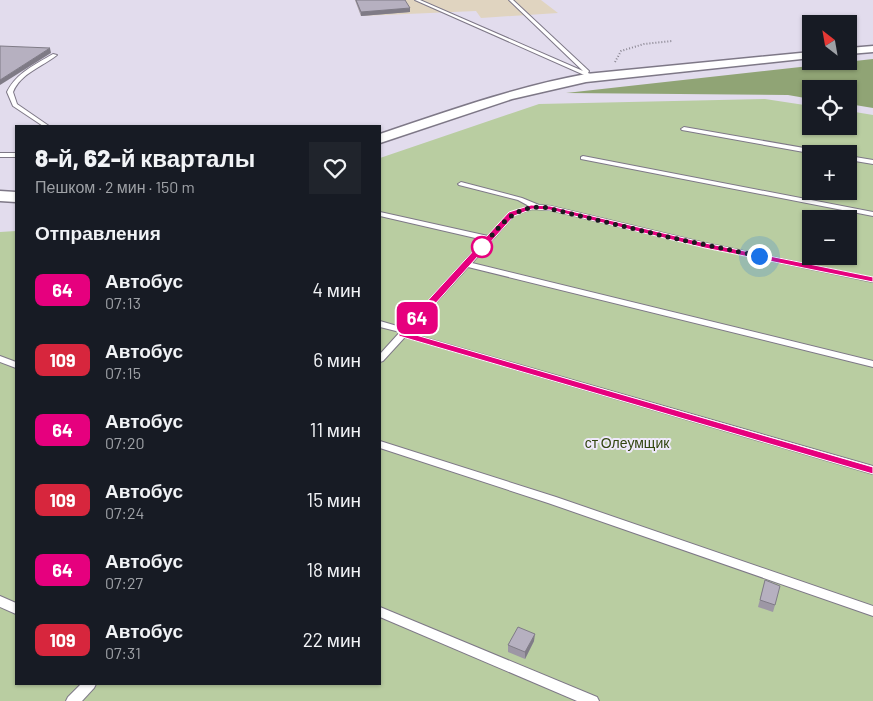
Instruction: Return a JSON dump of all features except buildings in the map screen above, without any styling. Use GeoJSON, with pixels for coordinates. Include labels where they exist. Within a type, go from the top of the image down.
{"type":"FeatureCollection","features":[{"type":"Feature","properties":{"kind":"street"},"geometry":{"type":"LineString","coordinates":[[858,50],[873,49]]}},
{"type":"Feature","properties":{"kind":"street"},"geometry":{"type":"LineString","coordinates":[[381,139],[549,84],[620,74],[802,56]]}},
{"type":"Feature","properties":{"kind":"street"},"geometry":{"type":"LineString","coordinates":[[0,196],[15,197]]}},
{"type":"Feature","properties":{"kind":"lane"},"geometry":{"type":"LineString","coordinates":[[417,0],[593,77]]}},
{"type":"Feature","properties":{"kind":"lane"},"geometry":{"type":"LineString","coordinates":[[511,0],[593,77]]}},
{"type":"Feature","properties":{"kind":"lane"},"geometry":{"type":"LineString","coordinates":[[45,125],[15,105],[10,92],[11,86],[19,79],[55,55]]}},
{"type":"Feature","properties":{"kind":"lane"},"geometry":{"type":"LineString","coordinates":[[684,128],[802,149]]}},
{"type":"Feature","properties":{"kind":"lane"},"geometry":{"type":"LineString","coordinates":[[0,154],[15,155]]}},
{"type":"Feature","properties":{"kind":"lane"},"geometry":{"type":"LineString","coordinates":[[583,158],[873,214]]}},
{"type":"Feature","properties":{"kind":"lane"},"geometry":{"type":"LineString","coordinates":[[857,159],[873,162]]}},
{"type":"Feature","properties":{"kind":"lane"},"geometry":{"type":"LineString","coordinates":[[461,184],[520,199],[537,207]]}},
{"type":"Feature","properties":{"kind":"lane"},"geometry":{"type":"LineString","coordinates":[[381,358],[512,214],[520,210],[537,207],[550,208],[705,246],[873,280]]}},
{"type":"Feature","properties":{"kind":"lane"},"geometry":{"type":"LineString","coordinates":[[381,214],[490,239]]}},
{"type":"Feature","properties":{"kind":"lane"},"geometry":{"type":"LineString","coordinates":[[467,264],[873,364]]}},
{"type":"Feature","properties":{"kind":"lane"},"geometry":{"type":"LineString","coordinates":[[381,324],[404,333],[873,470]]}},
{"type":"Feature","properties":{"kind":"lane"},"geometry":{"type":"LineString","coordinates":[[0,359],[15,365]]}},
{"type":"Feature","properties":{"kind":"lane"},"geometry":{"type":"LineString","coordinates":[[381,444],[552,500],[873,611]]}},
{"type":"Feature","properties":{"kind":"lane"},"geometry":{"type":"LineString","coordinates":[[0,601],[15,608]]}},
{"type":"Feature","properties":{"kind":"lane"},"geometry":{"type":"LineString","coordinates":[[381,612],[592,701]]}},
{"type":"Feature","properties":{"kind":"lane"},"geometry":{"type":"LineString","coordinates":[[73,701],[88,685]]}},
{"type":"Feature","properties":{"kind":"path"},"geometry":{"type":"LineString","coordinates":[[620,74],[614,62],[621,51],[644,44],[672,41]]}},
{"type":"Feature","properties":{"kind":"shaded area"},"geometry":{"type":"Polygon","coordinates":[[[355,0],[541,0],[558,13],[481,18],[476,11],[361,16],[355,0]]]}},
{"type":"Feature","properties":{"kind":"green space"},"geometry":{"type":"Polygon","coordinates":[[[873,59],[873,108],[857,105],[857,80],[802,80],[802,97],[788,95],[566,93],[802,67],[802,70],[858,70],[858,61],[873,59]]]}},
{"type":"Feature","properties":{"kind":"green space","name":"ст Олеумщик"},"geometry":{"type":"Polygon","coordinates":[[[765,99],[802,105],[802,135],[857,135],[857,112],[873,115],[873,701],[0,701],[0,232],[15,231],[15,685],[381,685],[381,158],[539,104],[765,99]]]}},
{"type":"Feature","properties":{"kind":"bus line","name":"64"},"geometry":{"type":"LineString","coordinates":[[873,280],[705,246],[550,208],[531,207],[512,214],[402,334],[873,470]]}},
{"type":"Feature","properties":{"kind":"route"},"geometry":{"type":"LineString","coordinates":[[482,247],[478,251],[512,214],[526,208],[543,207],[705,246],[759,256]]}}]}
